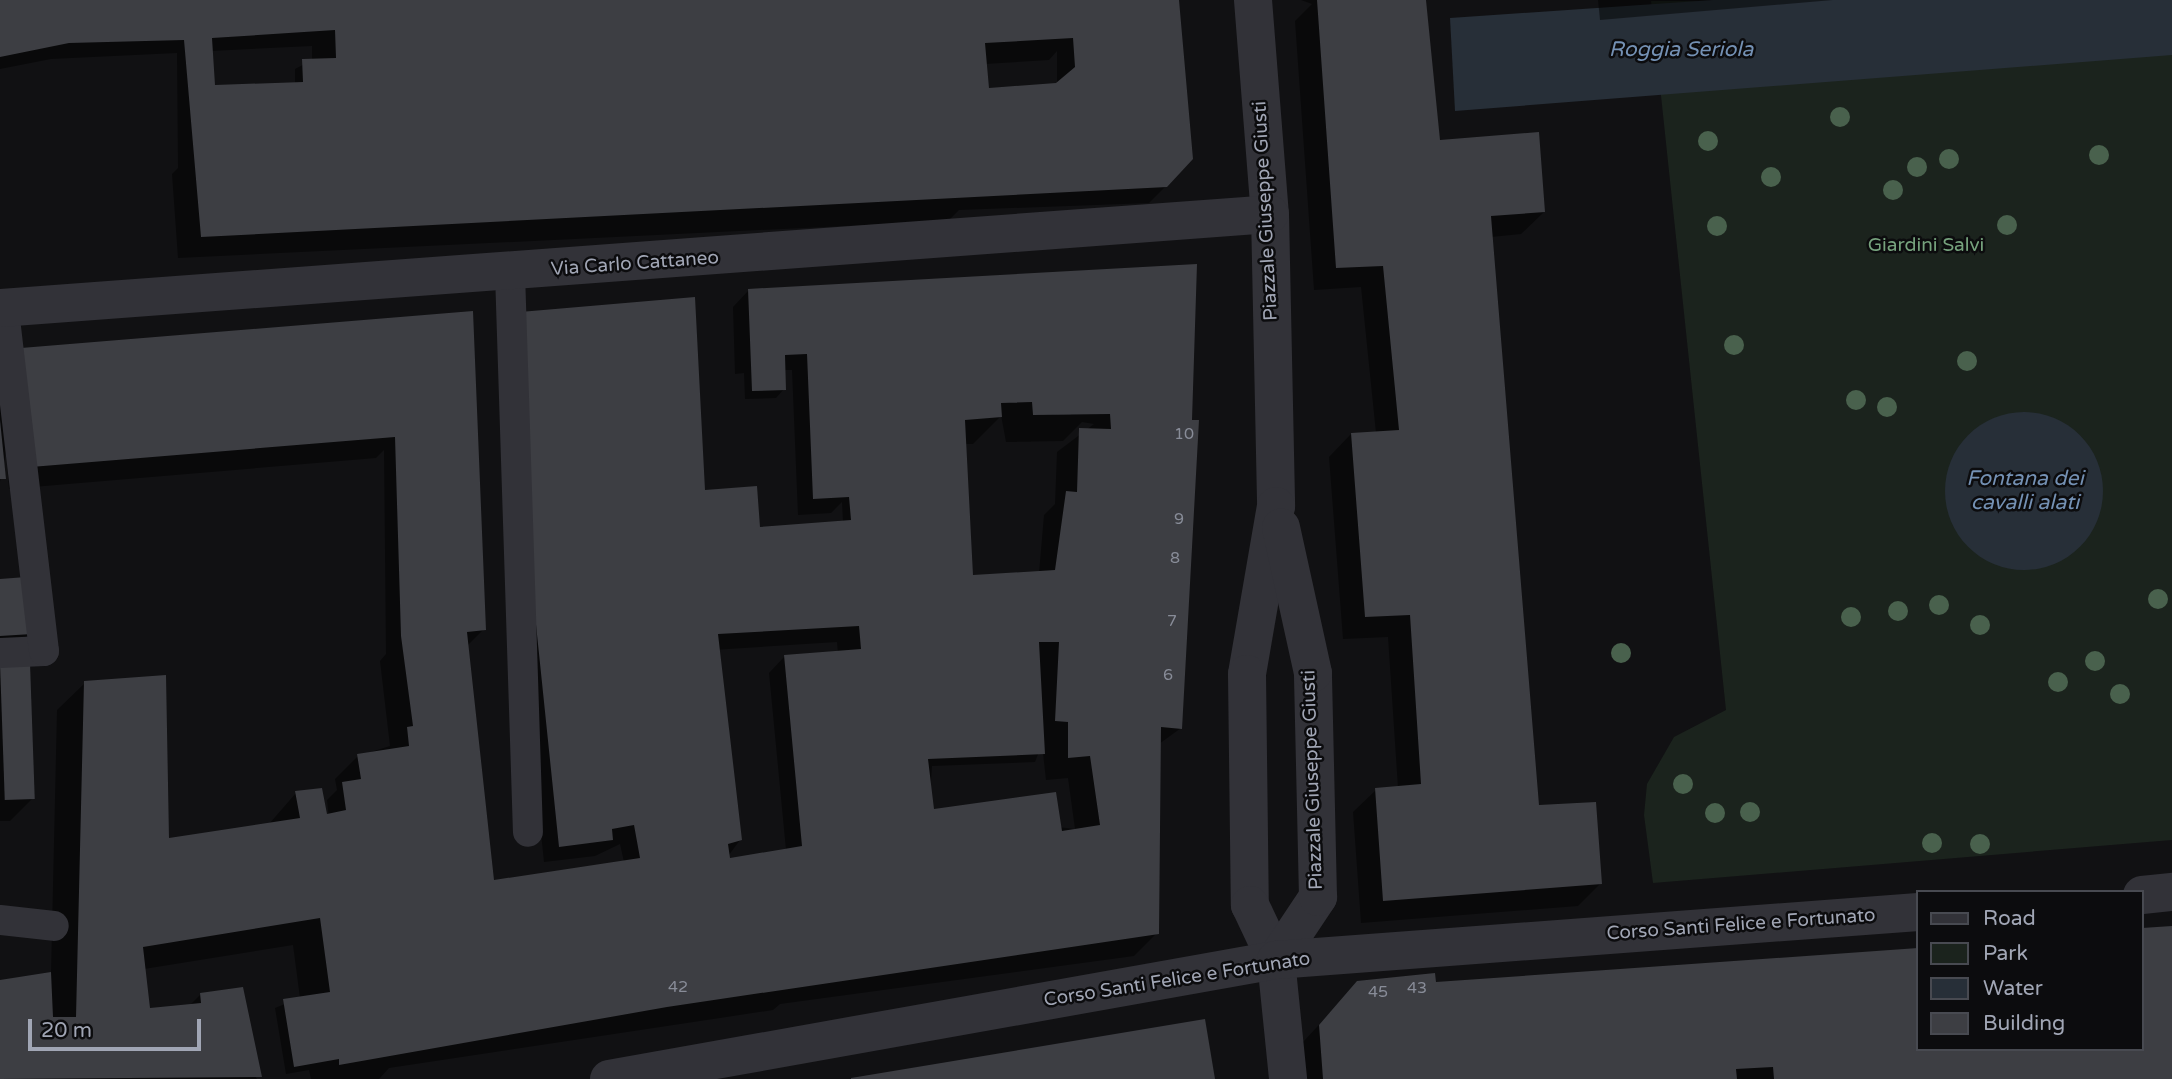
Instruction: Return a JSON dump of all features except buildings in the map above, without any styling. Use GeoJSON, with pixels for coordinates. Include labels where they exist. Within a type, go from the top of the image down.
{"type":"FeatureCollection","features":[{"type":"Feature","properties":{"kind":"street","name":"Piazzale Giuseppe Giusti"},"geometry":{"type":"LineString","coordinates":[[1254,0],[1270,214],[1276,506],[1248,674],[1250,905],[1276,960]]}},
{"type":"Feature","properties":{"kind":"street","name":"Via Carlo Cattaneo"},"geometry":{"type":"LineString","coordinates":[[2,308],[510,273],[1270,214]]}},
{"type":"Feature","properties":{"kind":"street","name":"Piazzale Giuseppe Giusti"},"geometry":{"type":"LineString","coordinates":[[1276,506],[1313,673],[1318,897],[1276,960]]}},
{"type":"Feature","properties":{"kind":"street"},"geometry":{"type":"LineString","coordinates":[[2144,895],[2172,892]]}},
{"type":"Feature","properties":{"kind":"street","name":"Corso Santi Felice e Fortunato"},"geometry":{"type":"LineString","coordinates":[[609,1079],[1276,960],[1916,912]]}},
{"type":"Feature","properties":{"kind":"street"},"geometry":{"type":"LineString","coordinates":[[1276,960],[1288,1079]]}},
{"type":"Feature","properties":{"kind":"lane"},"geometry":{"type":"LineString","coordinates":[[510,273],[528,832]]}},
{"type":"Feature","properties":{"kind":"lane"},"geometry":{"type":"LineString","coordinates":[[0,653],[44,651],[2,308]]}},
{"type":"Feature","properties":{"kind":"lane"},"geometry":{"type":"LineString","coordinates":[[0,920],[54,926]]}},
{"type":"Feature","properties":{"kind":"green space","name":"Giardini Salvi"},"geometry":{"type":"Polygon","coordinates":[[[2172,0],[2172,840],[1653,883],[1644,815],[1647,784],[1674,737],[1726,710],[1651,1],[2172,0]]]}},
{"type":"Feature","properties":{"kind":"water","name":"Roggia Seriola"},"geometry":{"type":"Polygon","coordinates":[[[1713,0],[2172,0],[2172,55],[1455,111],[1450,18],[1713,0]]]}},
{"type":"Feature","properties":{"kind":"water","name":"Fontana dei cavalli alati"},"geometry":{"type":"Polygon","coordinates":[[[2024,412],[2054,418],[2080,435],[2097,461],[2103,491],[2097,521],[2080,547],[2054,564],[2024,570],[1994,564],[1968,547],[1951,521],[1945,491],[1951,461],[1968,435],[1994,418],[2024,412]]]}}]}
